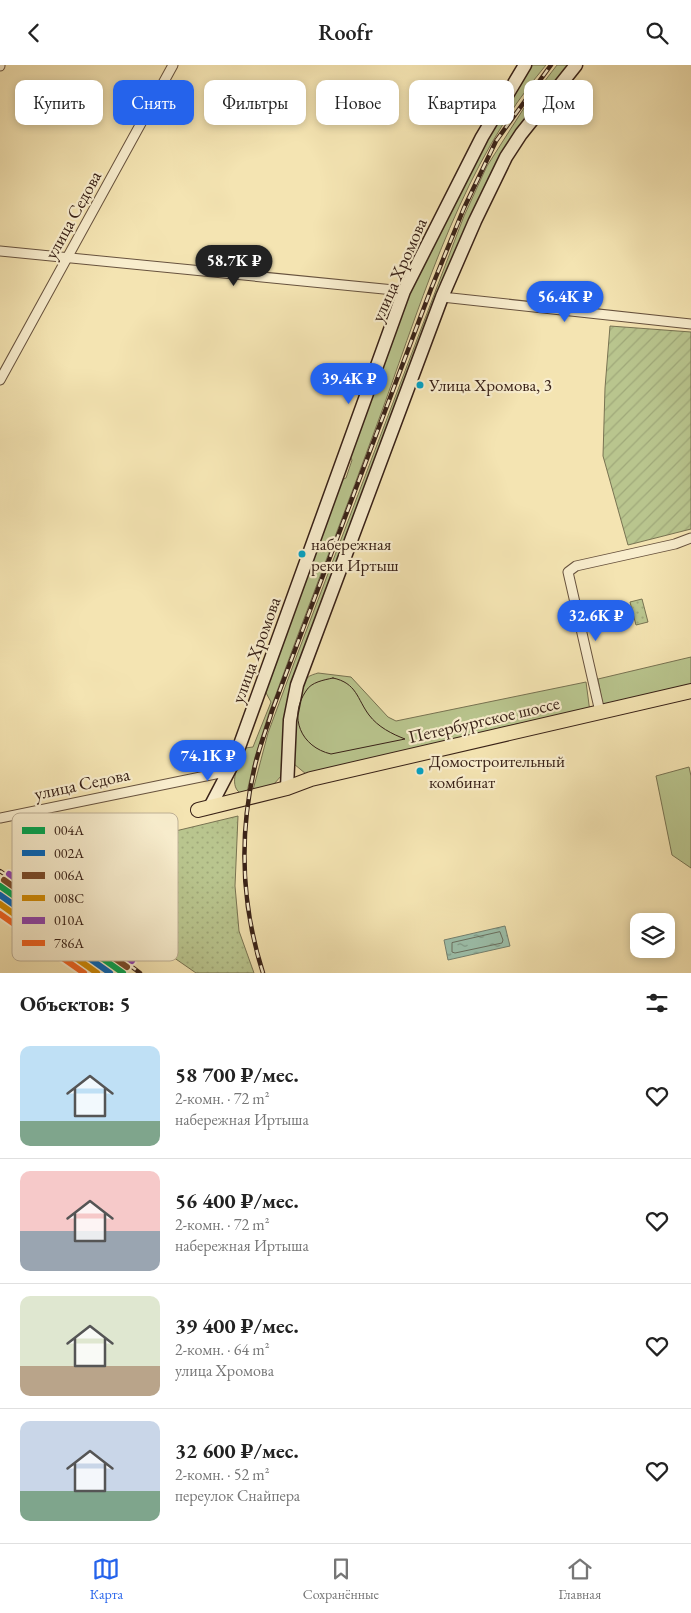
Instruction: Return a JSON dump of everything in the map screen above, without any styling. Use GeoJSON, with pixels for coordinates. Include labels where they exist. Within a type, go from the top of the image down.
{"type":"FeatureCollection","features":[{"type":"Feature","properties":{"kind":"main road","name":"Петербургское шоссе"},"geometry":{"type":"LineString","coordinates":[[601,716],[691,691]]}},
{"type":"Feature","properties":{"kind":"main road","name":"Петербургское шоссе"},"geometry":{"type":"LineString","coordinates":[[287,788],[313,787],[400,763],[601,716],[691,698]]}},
{"type":"Feature","properties":{"kind":"main road","name":"Петербургское шоссе"},"geometry":{"type":"LineString","coordinates":[[204,809],[287,788],[311,779],[400,763]]}},
{"type":"Feature","properties":{"kind":"street","name":"улица Седова"},"geometry":{"type":"LineString","coordinates":[[0,381],[173,65]]}},
{"type":"Feature","properties":{"kind":"street","name":"улица Хромова"},"geometry":{"type":"LineString","coordinates":[[204,809],[230,771],[404,291],[482,137],[525,65]]}},
{"type":"Feature","properties":{"kind":"street"},"geometry":{"type":"LineString","coordinates":[[287,788],[287,757],[291,710],[297,685],[442,297],[475,221],[506,157],[520,134],[576,65]]}},
{"type":"Feature","properties":{"kind":"street"},"geometry":{"type":"LineString","coordinates":[[0,251],[67,260],[404,291]]}},
{"type":"Feature","properties":{"kind":"street"},"geometry":{"type":"LineString","coordinates":[[442,297],[691,324]]}},
{"type":"Feature","properties":{"kind":"street"},"geometry":{"type":"LineString","coordinates":[[601,716],[568,572],[576,566],[691,539]]}},
{"type":"Feature","properties":{"kind":"street"},"geometry":{"type":"LineString","coordinates":[[287,757],[294,772],[311,779]]}},
{"type":"Feature","properties":{"kind":"street","name":"улица Седова"},"geometry":{"type":"LineString","coordinates":[[24,813],[230,771]]}},
{"type":"Feature","properties":{"kind":"green space"},"geometry":{"type":"Polygon","coordinates":[[[529,65],[546,65],[535,80],[524,80],[524,94],[514,108],[514,91],[529,65]]]}},
{"type":"Feature","properties":{"kind":"green space"},"geometry":{"type":"Polygon","coordinates":[[[557,65],[571,65],[560,80],[545,80],[557,65]]]}},
{"type":"Feature","properties":{"kind":"green space"},"geometry":{"type":"Polygon","coordinates":[[[524,108],[524,125],[527,125],[494,169],[286,711],[281,776],[274,784],[253,790],[268,733],[464,216],[487,166],[524,108]]]}},
{"type":"Feature","properties":{"kind":"green space"},"geometry":{"type":"Polygon","coordinates":[[[494,125],[503,125],[469,185],[449,229],[269,713],[255,757],[247,792],[240,793],[235,784],[237,768],[245,748],[253,747],[271,702],[265,691],[341,480],[346,478],[352,460],[349,455],[408,293],[464,178],[494,125]]]}},
{"type":"Feature","properties":{"kind":"green space"},"geometry":{"type":"Polygon","coordinates":[[[610,326],[691,332],[691,529],[628,545],[603,456],[605,388],[610,326]]]}},
{"type":"Feature","properties":{"kind":"green space"},"geometry":{"type":"Polygon","coordinates":[[[642,599],[648,622],[636,625],[630,602],[642,599]]]}},
{"type":"Feature","properties":{"kind":"green space"},"geometry":{"type":"Polygon","coordinates":[[[691,657],[691,686],[603,707],[598,679],[691,657]]]}},
{"type":"Feature","properties":{"kind":"green space"},"geometry":{"type":"Polygon","coordinates":[[[318,673],[351,677],[388,717],[396,721],[586,682],[590,712],[523,728],[517,724],[491,730],[489,736],[306,774],[294,764],[297,705],[303,684],[308,677],[318,673]]]}},
{"type":"Feature","properties":{"kind":"green space"},"geometry":{"type":"Polygon","coordinates":[[[689,767],[691,776],[691,868],[672,855],[656,776],[689,767]]]}},
{"type":"Feature","properties":{"kind":"green space"},"geometry":{"type":"Polygon","coordinates":[[[238,816],[235,886],[239,931],[254,973],[196,973],[178,961],[178,830],[238,816]]]}},
{"type":"Feature","properties":{"kind":"water"},"geometry":{"type":"Polygon","coordinates":[[[505,926],[510,946],[448,960],[444,940],[505,926]]]}},
{"type":"Feature","properties":{"kind":"tram line"},"geometry":{"type":"LineString","coordinates":[[333,678],[341,680],[356,692],[369,715],[381,727],[405,739],[331,754],[312,745],[300,730],[298,711],[301,701],[311,685],[333,678]]}},
{"type":"Feature","properties":{"kind":"railway"},"geometry":{"type":"LineString","coordinates":[[263,973],[251,923],[245,872],[246,821],[249,795],[260,748],[272,711],[431,289],[464,208],[496,141],[551,65]]}},
{"type":"Feature","properties":{"kind":"railway"},"geometry":{"type":"LineString","coordinates":[[0,871],[12,879]]}},
{"type":"Feature","properties":{"kind":"railway"},"geometry":{"type":"LineString","coordinates":[[124,961],[140,973]]}},
{"type":"Feature","properties":{"kind":"transit line","name":"006А"},"geometry":{"type":"LineString","coordinates":[[4,880],[12,886]]}},
{"type":"Feature","properties":{"kind":"transit line","name":"004А"},"geometry":{"type":"LineString","coordinates":[[0,886],[12,894]]}},
{"type":"Feature","properties":{"kind":"transit line","name":"002А"},"geometry":{"type":"LineString","coordinates":[[0,895],[12,904]]}},
{"type":"Feature","properties":{"kind":"transit line","name":"008С"},"geometry":{"type":"LineString","coordinates":[[0,904],[12,913]]}},
{"type":"Feature","properties":{"kind":"transit line","name":"786А"},"geometry":{"type":"LineString","coordinates":[[0,914],[12,922]]}},
{"type":"Feature","properties":{"kind":"transit line","name":"786А"},"geometry":{"type":"LineString","coordinates":[[67,961],[84,973]]}},
{"type":"Feature","properties":{"kind":"transit line","name":"008С"},"geometry":{"type":"LineString","coordinates":[[80,961],[97,973]]}},
{"type":"Feature","properties":{"kind":"transit line","name":"002А"},"geometry":{"type":"LineString","coordinates":[[93,961],[110,973]]}},
{"type":"Feature","properties":{"kind":"transit line","name":"004А"},"geometry":{"type":"LineString","coordinates":[[106,961],[123,973]]}},
{"type":"Feature","properties":{"kind":"transit line","name":"006А"},"geometry":{"type":"LineString","coordinates":[[119,961],[127,967]]}},
{"type":"Feature","properties":{"kind":"place","name":"Улица Хромова, 3"},"geometry":{"type":"Point","coordinates":[420,385]}},
{"type":"Feature","properties":{"kind":"place","name":"набережная реки Иртыш"},"geometry":{"type":"Point","coordinates":[302,554]}},
{"type":"Feature","properties":{"kind":"place","name":"Домостроительный комбинат"},"geometry":{"type":"Point","coordinates":[420,771]}}]}
